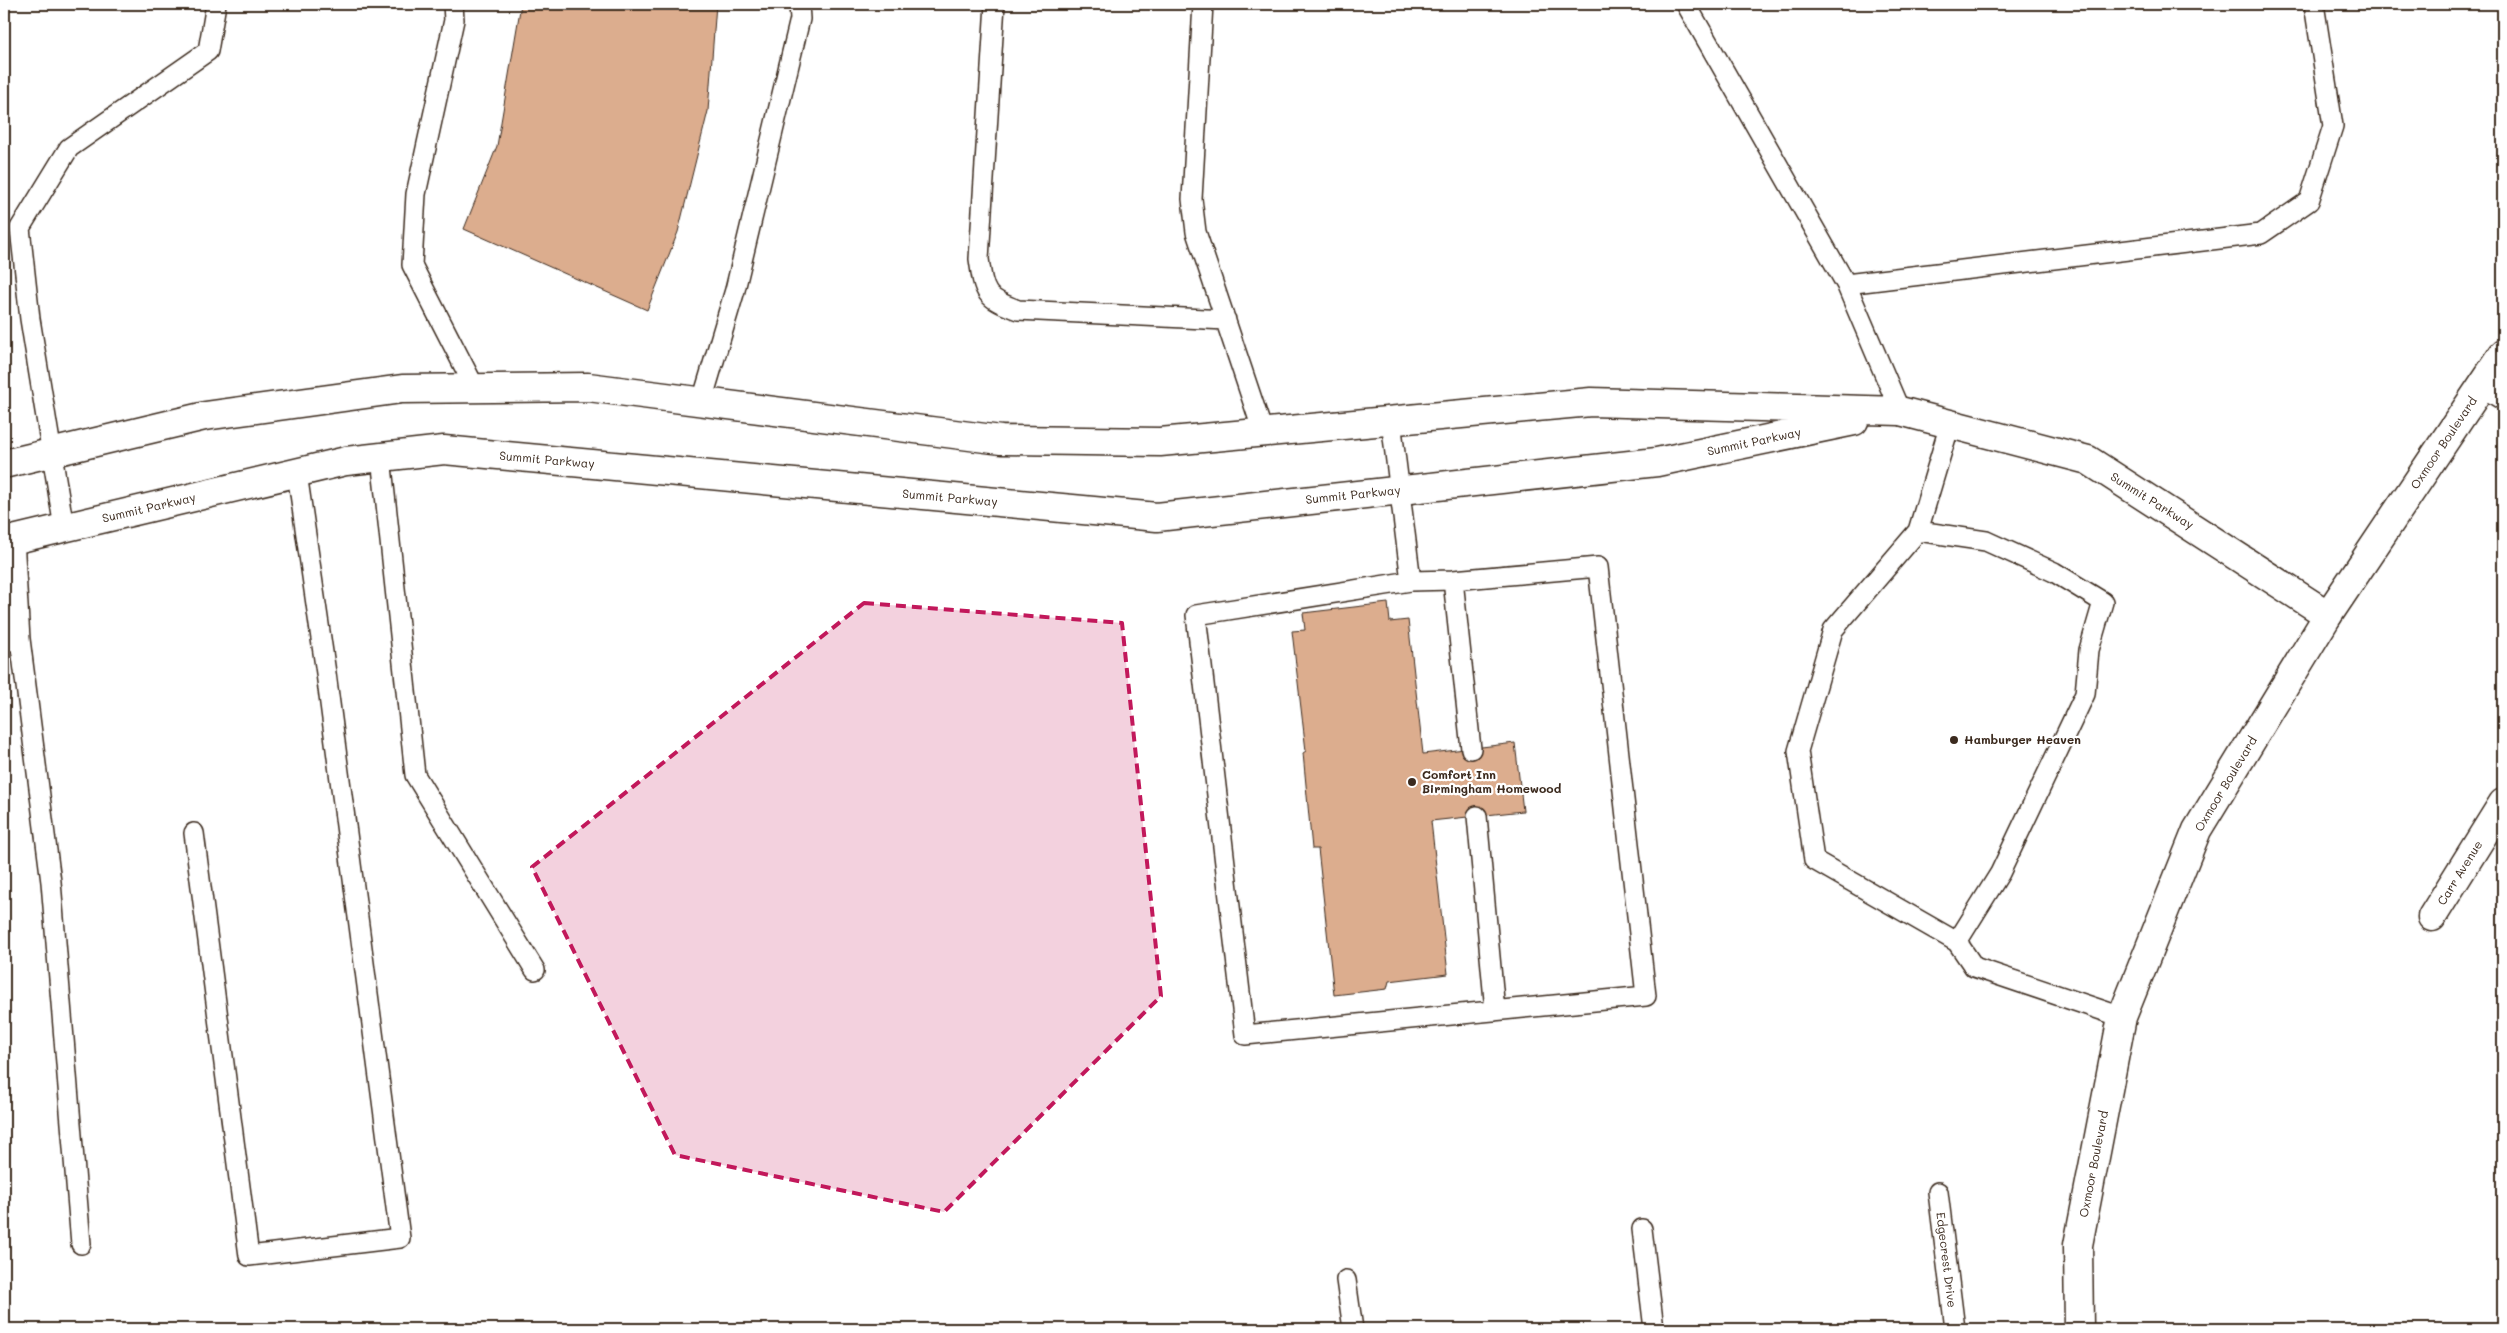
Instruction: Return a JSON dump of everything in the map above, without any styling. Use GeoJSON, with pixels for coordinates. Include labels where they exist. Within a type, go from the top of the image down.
{"type":"FeatureCollection","features":[{"type":"Feature","properties":{"kind":"street","name":"Oxmoor Boulevard"},"geometry":{"type":"LineString","coordinates":[[2079,1329],[2078,1246],[2122,1017],[2197,830],[2328,615],[2494,389],[2503,354]]}},
{"type":"Feature","properties":{"kind":"street","name":"Summit Parkway"},"geometry":{"type":"LineString","coordinates":[[4,464],[205,416],[402,389],[588,387],[1001,440],[1160,442],[1591,402],[1900,411],[2088,460],[2328,615]]}},
{"type":"Feature","properties":{"kind":"street","name":"Summit Parkway"},"geometry":{"type":"LineString","coordinates":[[9,540],[346,461],[444,450],[1156,517],[1657,462],[1900,411]]}},
{"type":"Feature","properties":{"kind":"street","name":"Carr Avenue"},"geometry":{"type":"LineString","coordinates":[[2432,917],[2503,803]]}},
{"type":"Feature","properties":{"kind":"lane"},"geometry":{"type":"LineString","coordinates":[[64,528],[50,453],[30,319],[20,228],[69,148],[208,51],[216,4]]}},
{"type":"Feature","properties":{"kind":"lane"},"geometry":{"type":"LineString","coordinates":[[453,4],[454,20],[416,194],[412,265],[475,388]]}},
{"type":"Feature","properties":{"kind":"lane"},"geometry":{"type":"LineString","coordinates":[[702,402],[735,290],[800,19],[799,4]]}},
{"type":"Feature","properties":{"kind":"lane"},"geometry":{"type":"LineString","coordinates":[[995,4],[979,260],[983,287],[995,302],[1018,310],[1226,320]]}},
{"type":"Feature","properties":{"kind":"lane"},"geometry":{"type":"LineString","coordinates":[[1203,4],[1192,199],[1196,232],[1263,432]]}},
{"type":"Feature","properties":{"kind":"lane"},"geometry":{"type":"LineString","coordinates":[[1686,4],[1846,284],[1900,411]]}},
{"type":"Feature","properties":{"kind":"lane"},"geometry":{"type":"LineString","coordinates":[[1846,284],[2261,234],[2309,201],[2334,126],[2314,4]]}},
{"type":"Feature","properties":{"kind":"lane"},"geometry":{"type":"LineString","coordinates":[[1391,421],[1411,580]]}},
{"type":"Feature","properties":{"kind":"lane"},"geometry":{"type":"LineString","coordinates":[[1950,424],[1918,531],[1833,630],[1798,751],[1814,860],[1957,942],[1974,967],[2122,1017]]}},
{"type":"Feature","properties":{"kind":"lane"},"geometry":{"type":"LineString","coordinates":[[381,457],[415,774],[535,970]]}},
{"type":"Feature","properties":{"kind":"lane"},"geometry":{"type":"LineString","coordinates":[[194,834],[249,1256],[400,1238],[326,673],[297,472]]}},
{"type":"Feature","properties":{"kind":"lane"},"geometry":{"type":"LineString","coordinates":[[1918,531],[1986,541],[2054,572],[2102,602],[2089,650],[2085,694],[2000,873],[1957,942]]}},
{"type":"Feature","properties":{"kind":"lane"},"geometry":{"type":"LineString","coordinates":[[9,540],[12,641],[51,882],[81,1244]]}},
{"type":"Feature","properties":{"kind":"lane"},"geometry":{"type":"LineString","coordinates":[[1598,567],[1646,996],[1245,1035],[1196,615],[1411,580],[1453,580],[1598,567]]}},
{"type":"Feature","properties":{"kind":"lane"},"geometry":{"type":"LineString","coordinates":[[1453,580],[1471,748]]}},
{"type":"Feature","properties":{"kind":"lane"},"geometry":{"type":"LineString","coordinates":[[1477,816],[1495,1011]]}},
{"type":"Feature","properties":{"kind":"lane","name":"Edgecrest Drive"},"geometry":{"type":"LineString","coordinates":[[1938,1192],[1955,1329]]}},
{"type":"Feature","properties":{"kind":"lane"},"geometry":{"type":"LineString","coordinates":[[1642,1229],[1654,1329]]}},
{"type":"Feature","properties":{"kind":"lane"},"geometry":{"type":"LineString","coordinates":[[1346,1280],[1353,1329]]}},
{"type":"Feature","properties":{"kind":"highlighted area"},"geometry":{"type":"Polygon","coordinates":[[[864,603],[1122,623],[1161,996],[944,1212],[675,1155],[532,867],[864,603]]]}},
{"type":"Feature","properties":{"kind":"building"},"geometry":{"type":"Polygon","coordinates":[[[521,4],[716,4],[708,111],[678,232],[647,310],[464,229],[497,146],[521,4]]]}},
{"type":"Feature","properties":{"kind":"building","name":"Comfort Inn Birmingham Homewood"},"geometry":{"type":"Polygon","coordinates":[[[1388,603],[1390,622],[1408,620],[1423,754],[1515,743],[1523,811],[1431,821],[1448,974],[1389,981],[1387,989],[1334,995],[1318,849],[1312,849],[1303,753],[1306,751],[1292,631],[1305,630],[1303,613],[1388,603]]]}},
{"type":"Feature","properties":{"kind":"place","name":"Hamburger Heaven"},"geometry":{"type":"Point","coordinates":[1954,740]}},
{"type":"Feature","properties":{"kind":"place","name":"Comfort Inn Birmingham Homewood"},"geometry":{"type":"Point","coordinates":[1412,782]}}]}
